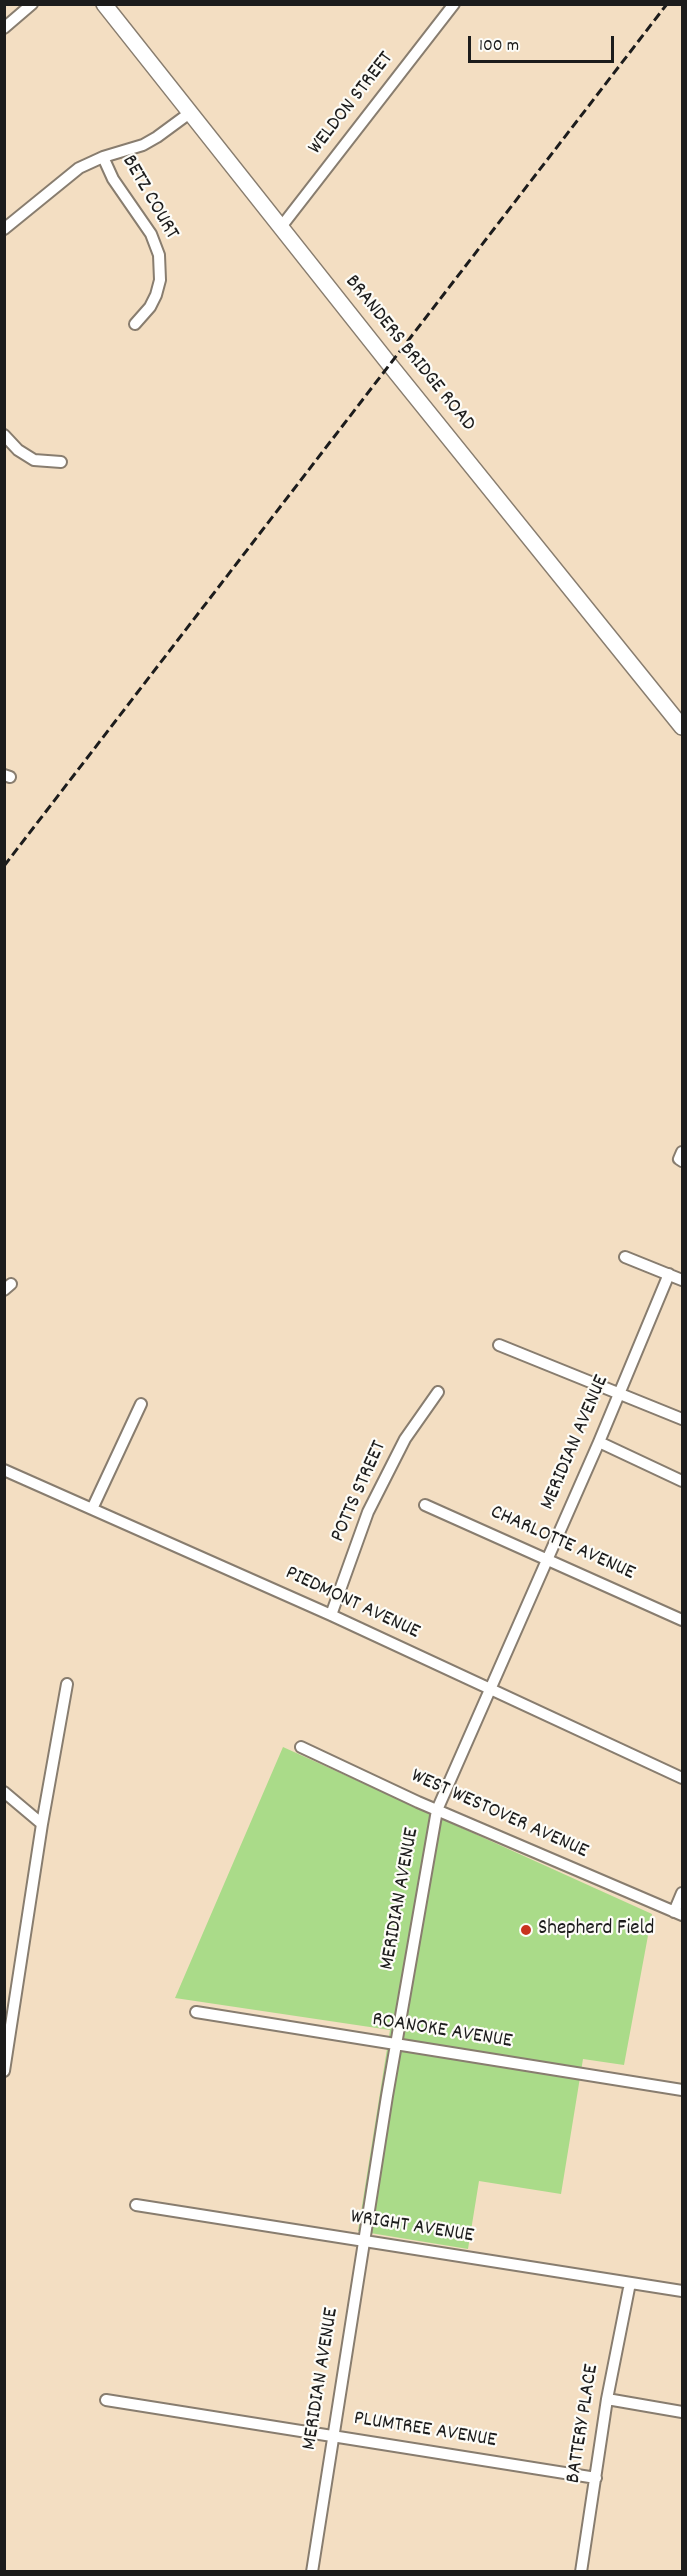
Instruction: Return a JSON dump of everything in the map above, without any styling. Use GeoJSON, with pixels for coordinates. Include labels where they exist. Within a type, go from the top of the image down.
{"type":"FeatureCollection","features":[{"type":"Feature","properties":{"kind":"street"},"geometry":{"type":"LineString","coordinates":[[4,28],[32,4]]}},
{"type":"Feature","properties":{"kind":"street","name":"BRANDERS BRIDGE ROAD"},"geometry":{"type":"LineString","coordinates":[[104,4],[682,727]]}},
{"type":"Feature","properties":{"kind":"street","name":"WELDON STREET"},"geometry":{"type":"LineString","coordinates":[[281,227],[454,4]]}},
{"type":"Feature","properties":{"kind":"street"},"geometry":{"type":"LineString","coordinates":[[4,229],[71,174],[103,157],[143,145],[158,137],[191,112]]}},
{"type":"Feature","properties":{"kind":"street","name":"BETZ COURT"},"geometry":{"type":"LineString","coordinates":[[103,157],[113,179],[151,234],[159,255],[160,280],[156,295],[150,307],[135,324]]}},
{"type":"Feature","properties":{"kind":"street"},"geometry":{"type":"LineString","coordinates":[[4,435],[18,450],[34,460],[61,462]]}},
{"type":"Feature","properties":{"kind":"street"},"geometry":{"type":"LineString","coordinates":[[625,1257],[682,1280]]}},
{"type":"Feature","properties":{"kind":"street","name":"MERIDIAN AVENUE"},"geometry":{"type":"LineString","coordinates":[[312,2571],[396,2044],[437,1810],[548,1560],[669,1275]]}},
{"type":"Feature","properties":{"kind":"street"},"geometry":{"type":"LineString","coordinates":[[499,1345],[682,1419]]}},
{"type":"Feature","properties":{"kind":"street","name":"POTTS STREET"},"geometry":{"type":"LineString","coordinates":[[331,1615],[368,1512],[405,1439],[438,1392]]}},
{"type":"Feature","properties":{"kind":"street"},"geometry":{"type":"LineString","coordinates":[[92,1509],[141,1404]]}},
{"type":"Feature","properties":{"kind":"street"},"geometry":{"type":"LineString","coordinates":[[599,1442],[682,1481]]}},
{"type":"Feature","properties":{"kind":"street","name":"PIEDMONT AVENUE"},"geometry":{"type":"LineString","coordinates":[[4,1470],[331,1615],[682,1778]]}},
{"type":"Feature","properties":{"kind":"street","name":"CHARLOTTE AVENUE"},"geometry":{"type":"LineString","coordinates":[[425,1505],[682,1620]]}},
{"type":"Feature","properties":{"kind":"street"},"geometry":{"type":"LineString","coordinates":[[4,2071],[42,1824],[67,1684]]}},
{"type":"Feature","properties":{"kind":"street","name":"WEST WESTOVER AVENUE"},"geometry":{"type":"LineString","coordinates":[[301,1747],[437,1810],[678,1914]]}},
{"type":"Feature","properties":{"kind":"street"},"geometry":{"type":"LineString","coordinates":[[4,1791],[42,1824]]}},
{"type":"Feature","properties":{"kind":"street"},"geometry":{"type":"LineString","coordinates":[[678,1914],[682,1893]]}},
{"type":"Feature","properties":{"kind":"street","name":"ROANOKE AVENUE"},"geometry":{"type":"LineString","coordinates":[[196,2012],[682,2090]]}},
{"type":"Feature","properties":{"kind":"street","name":"WRIGHT AVENUE"},"geometry":{"type":"LineString","coordinates":[[136,2205],[682,2291]]}},
{"type":"Feature","properties":{"kind":"street","name":"BATTERY PLACE"},"geometry":{"type":"LineString","coordinates":[[580,2571],[607,2399],[630,2283]]}},
{"type":"Feature","properties":{"kind":"street"},"geometry":{"type":"LineString","coordinates":[[607,2399],[682,2412]]}},
{"type":"Feature","properties":{"kind":"street","name":"PLUMTREE AVENUE"},"geometry":{"type":"LineString","coordinates":[[106,2400],[596,2478]]}},
{"type":"Feature","properties":{"kind":"green space"},"geometry":{"type":"Polygon","coordinates":[[[283,1747],[652,1914],[624,2065],[583,2059],[561,2194],[479,2181],[468,2249],[358,2231],[390,2030],[175,1998],[283,1747]]]}},
{"type":"Feature","properties":{"kind":"railway"},"geometry":{"type":"LineString","coordinates":[[4,866],[667,4]]}},
{"type":"Feature","properties":{"kind":"place","name":"Shepherd Field"},"geometry":{"type":"Point","coordinates":[526,1930]}}]}
